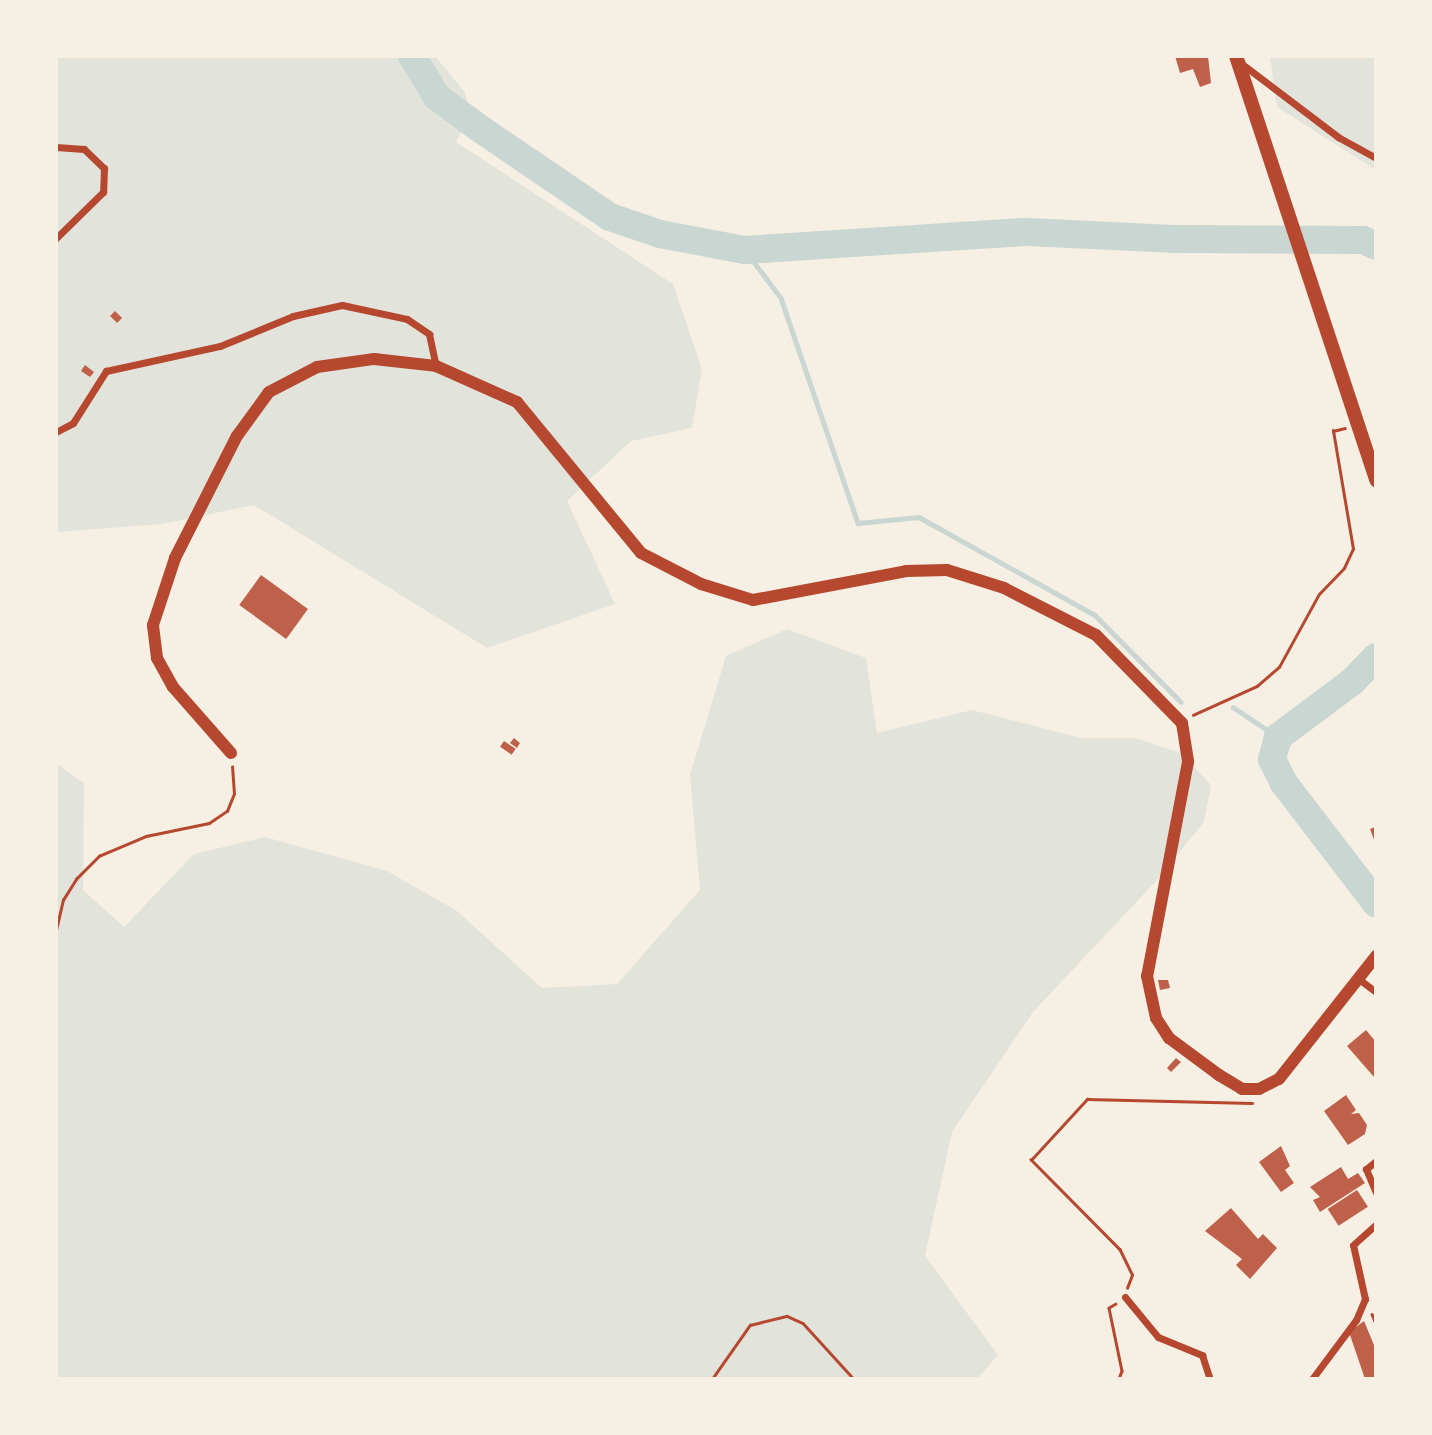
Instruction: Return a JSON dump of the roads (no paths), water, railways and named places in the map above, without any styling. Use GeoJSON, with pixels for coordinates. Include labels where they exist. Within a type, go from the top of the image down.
{"type":"FeatureCollection","features":[{"type":"Feature","properties":{"kind":"main road"},"geometry":{"type":"LineString","coordinates":[[1237,58],[1376,480]]}},
{"type":"Feature","properties":{"kind":"street"},"geometry":{"type":"LineString","coordinates":[[1237,58],[1338,137],[1376,158]]}},
{"type":"Feature","properties":{"kind":"street"},"geometry":{"type":"LineString","coordinates":[[56,147],[84,149],[104,168],[103,192],[56,238]]}},
{"type":"Feature","properties":{"kind":"street"},"geometry":{"type":"LineString","coordinates":[[56,432],[72,423],[106,370],[220,346],[293,316],[342,305],[407,319],[429,334],[436,366]]}},
{"type":"Feature","properties":{"kind":"street"},"geometry":{"type":"LineString","coordinates":[[231,753],[173,687],[158,658],[153,625],[175,558],[237,436],[269,392],[317,367],[374,359],[436,366],[517,402],[641,553],[701,584],[753,600],[906,571],[947,570],[1004,588],[1096,635],[1182,723],[1188,762],[1168,849],[1147,976],[1156,1018],[1170,1038],[1241,1089],[1259,1088],[1279,1079],[1356,977],[1373,959]]}},
{"type":"Feature","properties":{"kind":"street"},"geometry":{"type":"LineString","coordinates":[[1356,977],[1376,992]]}},
{"type":"Feature","properties":{"kind":"street"},"geometry":{"type":"LineString","coordinates":[[1376,1161],[1366,1170],[1376,1192]]}},
{"type":"Feature","properties":{"kind":"street"},"geometry":{"type":"LineString","coordinates":[[1312,1379],[1356,1320],[1365,1299],[1353,1245],[1376,1224]]}},
{"type":"Feature","properties":{"kind":"street"},"geometry":{"type":"LineString","coordinates":[[1125,1297],[1158,1337],[1202,1355],[1210,1379]]}},
{"type":"Feature","properties":{"kind":"waterway"},"geometry":{"type":"LineString","coordinates":[[412,56],[437,97],[479,128],[610,217],[660,234],[745,250],[1027,232],[1173,239],[1363,240],[1376,246]]}},
{"type":"Feature","properties":{"kind":"waterway"},"geometry":{"type":"LineString","coordinates":[[745,250],[781,298],[858,523],[919,517],[1095,615],[1181,702]]}},
{"type":"Feature","properties":{"kind":"waterway"},"geometry":{"type":"LineString","coordinates":[[1376,657],[1353,681],[1278,737],[1272,759],[1283,782],[1376,903]]}},
{"type":"Feature","properties":{"kind":"waterway"},"geometry":{"type":"LineString","coordinates":[[1233,707],[1278,737]]}}]}
